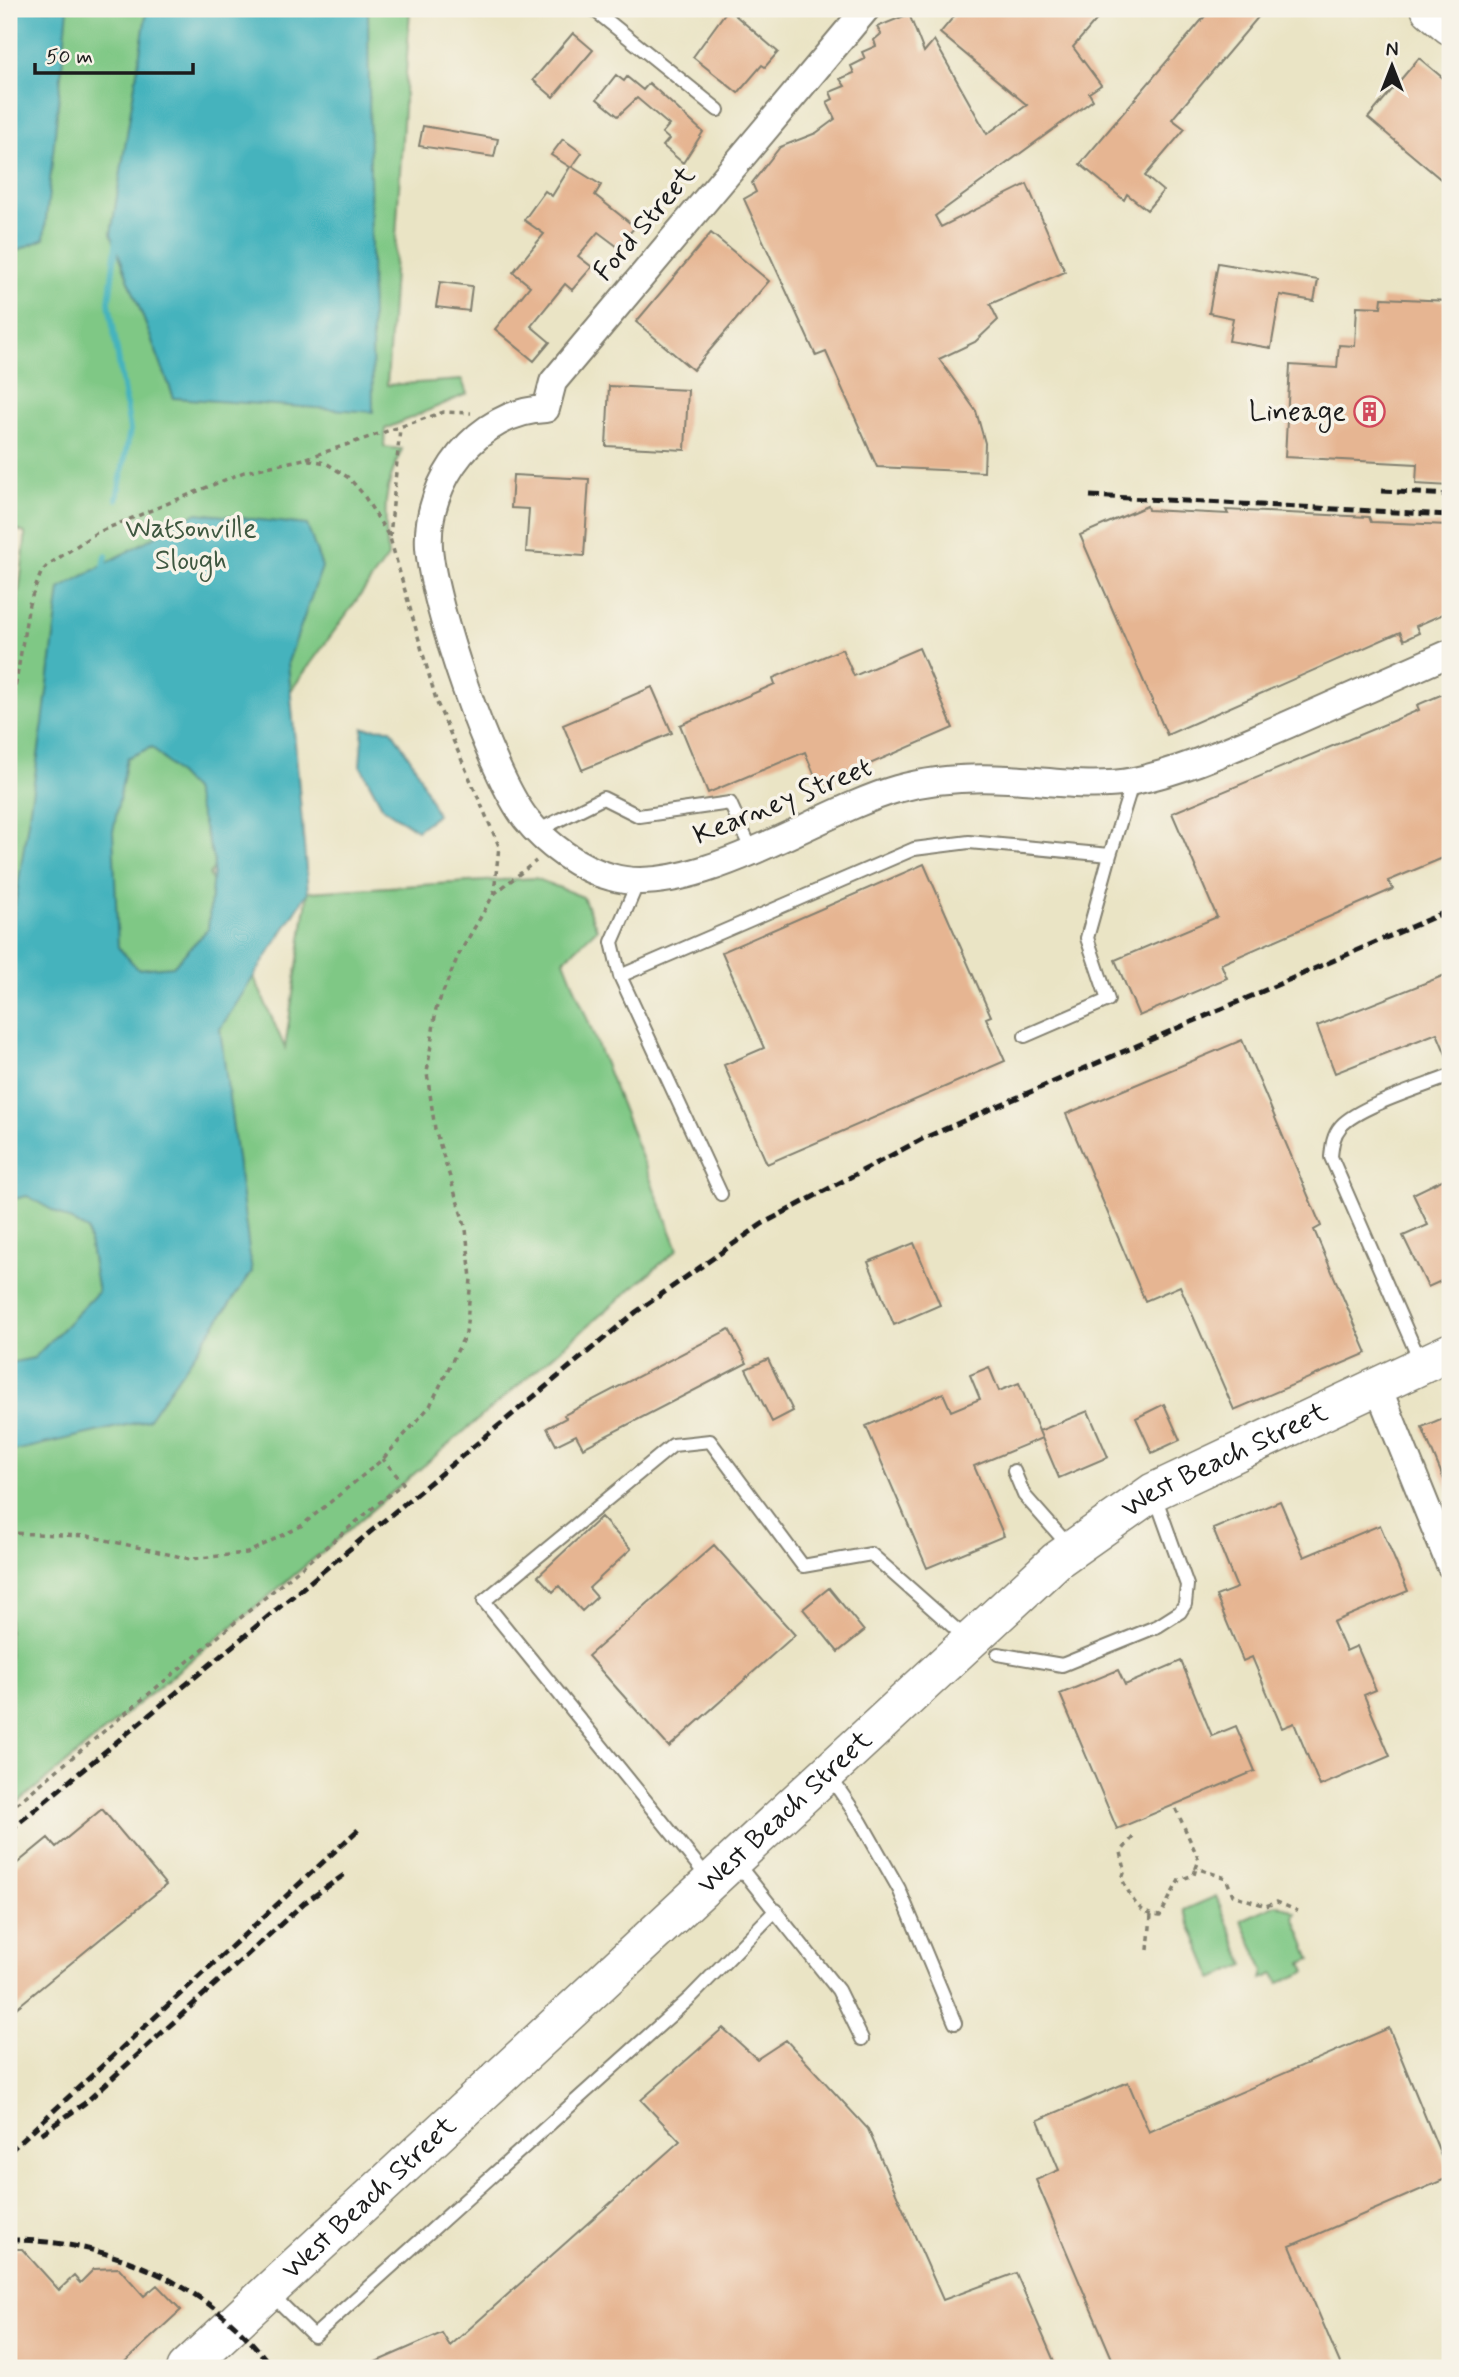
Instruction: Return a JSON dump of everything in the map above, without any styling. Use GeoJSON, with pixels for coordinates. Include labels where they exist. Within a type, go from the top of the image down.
{"type":"FeatureCollection","features":[{"type":"Feature","properties":{"kind":"main road"},"geometry":{"type":"LineString","coordinates":[[1430,9],[1450,26]]}},
{"type":"Feature","properties":{"kind":"main road","name":"West Beach Street"},"geometry":{"type":"LineString","coordinates":[[199,2364],[269,2292],[829,1774],[984,1648],[1071,1549],[1153,1492],[1436,1358]]}},
{"type":"Feature","properties":{"kind":"street","name":"Ford Street"},"geometry":{"type":"LineString","coordinates":[[462,453],[491,425],[511,414],[546,409],[553,382],[866,9]]}},
{"type":"Feature","properties":{"kind":"street","name":"Kearney Street"},"geometry":{"type":"LineString","coordinates":[[462,453],[450,471],[433,509],[429,547],[432,570],[466,685],[500,772],[524,816],[546,839],[607,877],[638,883],[678,878],[865,800],[926,783],[985,778],[1091,784],[1133,781],[1217,755],[1450,653]]}},
{"type":"Feature","properties":{"kind":"street"},"geometry":{"type":"LineString","coordinates":[[1377,1385],[1450,1565]]}},
{"type":"Feature","properties":{"kind":"lane"},"geometry":{"type":"LineString","coordinates":[[593,9],[718,110]]}},
{"type":"Feature","properties":{"kind":"lane"},"geometry":{"type":"LineString","coordinates":[[1025,1035],[1108,1000],[1087,938],[1133,781]]}},
{"type":"Feature","properties":{"kind":"lane"},"geometry":{"type":"LineString","coordinates":[[546,839],[603,797],[639,816],[730,803],[751,849]]}},
{"type":"Feature","properties":{"kind":"lane"},"geometry":{"type":"LineString","coordinates":[[620,976],[914,849],[969,842],[1110,855]]}},
{"type":"Feature","properties":{"kind":"lane"},"geometry":{"type":"LineString","coordinates":[[638,883],[612,942],[620,976],[722,1194]]}},
{"type":"Feature","properties":{"kind":"lane"},"geometry":{"type":"LineString","coordinates":[[1436,1358],[1331,1157],[1332,1144],[1339,1128],[1355,1115],[1450,1076]]}},
{"type":"Feature","properties":{"kind":"lane"},"geometry":{"type":"LineString","coordinates":[[862,2039],[838,1990],[776,1910],[723,1872],[484,1601],[673,1445],[710,1441],[803,1566],[871,1554],[984,1648],[1062,1665],[1158,1626],[1180,1612],[1185,1604],[1187,1585],[1153,1492]]}},
{"type":"Feature","properties":{"kind":"lane"},"geometry":{"type":"LineString","coordinates":[[1014,1471],[1024,1495],[1071,1549]]}},
{"type":"Feature","properties":{"kind":"lane"},"geometry":{"type":"LineString","coordinates":[[829,1774],[861,1822],[898,1889],[955,2023]]}},
{"type":"Feature","properties":{"kind":"lane"},"geometry":{"type":"LineString","coordinates":[[269,2292],[314,2336],[690,1998],[776,1910]]}},
{"type":"Feature","properties":{"kind":"path"},"geometry":{"type":"LineString","coordinates":[[9,725],[29,604],[41,573],[48,565],[96,533],[244,472],[304,459],[444,412],[511,414]]}},
{"type":"Feature","properties":{"kind":"path"},"geometry":{"type":"LineString","coordinates":[[390,538],[400,428]]}},
{"type":"Feature","properties":{"kind":"path"},"geometry":{"type":"LineString","coordinates":[[304,459],[326,463],[349,478],[363,494],[390,538],[437,704],[499,846],[494,894]]}},
{"type":"Feature","properties":{"kind":"path"},"geometry":{"type":"LineString","coordinates":[[9,1533],[88,1536],[190,1559],[247,1553],[301,1526],[383,1459],[430,1406],[466,1332],[471,1279],[466,1229],[435,1129],[427,1073],[436,1009],[458,956],[494,894],[546,839]]}},
{"type":"Feature","properties":{"kind":"path"},"geometry":{"type":"LineString","coordinates":[[9,1810],[403,1483],[383,1459]]}},
{"type":"Feature","properties":{"kind":"path"},"geometry":{"type":"LineString","coordinates":[[1133,1837],[1121,1852],[1125,1870],[1122,1880],[1136,1907],[1151,1915],[1160,1916],[1179,1881],[1194,1875],[1199,1860],[1176,1809]]}},
{"type":"Feature","properties":{"kind":"path"},"geometry":{"type":"LineString","coordinates":[[1196,1868],[1226,1878],[1233,1895],[1266,1906],[1277,1902],[1298,1911]]}},
{"type":"Feature","properties":{"kind":"path"},"geometry":{"type":"LineString","coordinates":[[1148,1950],[1151,1915]]}},
{"type":"Feature","properties":{"kind":"green space"},"geometry":{"type":"Polygon","coordinates":[[[9,9],[410,9],[387,385],[462,380],[467,394],[385,429],[384,447],[402,449],[391,477],[386,502],[388,557],[274,714],[263,826],[209,874],[285,1048],[308,892],[535,878],[583,897],[597,929],[564,960],[678,1249],[326,1549],[9,1810],[9,681],[25,533],[9,527],[9,9]]]}},
{"type":"Feature","properties":{"kind":"green space"},"geometry":{"type":"Polygon","coordinates":[[[1216,1896],[1245,1965],[1213,1979],[1184,1910],[1216,1896]]]}},
{"type":"Feature","properties":{"kind":"green space"},"geometry":{"type":"Polygon","coordinates":[[[1277,1904],[1296,1913],[1294,1917],[1311,1959],[1302,1963],[1306,1972],[1279,1983],[1274,1974],[1262,1979],[1264,1970],[1241,1920],[1277,1904]]]}},
{"type":"Feature","properties":{"kind":"water"},"geometry":{"type":"Polygon","coordinates":[[[9,9],[68,9],[44,239],[9,254],[9,9]]]}},
{"type":"Feature","properties":{"kind":"water"},"geometry":{"type":"Polygon","coordinates":[[[147,9],[368,9],[373,412],[174,398],[111,234],[147,9]]]}},
{"type":"Feature","properties":{"kind":"water"},"geometry":{"type":"Polygon","coordinates":[[[197,513],[307,525],[322,567],[288,662],[308,892],[220,1029],[252,1272],[148,1420],[9,1452],[9,1363],[34,1358],[98,1292],[87,1230],[27,1196],[9,1200],[9,945],[43,723],[60,589],[197,513]],[[152,747],[127,758],[113,832],[118,947],[138,969],[173,966],[208,929],[214,861],[193,790],[152,747]]]}},
{"type":"Feature","properties":{"kind":"water"},"geometry":{"type":"Polygon","coordinates":[[[363,728],[391,729],[415,766],[437,815],[417,830],[383,808],[360,765],[363,728]]]}},
{"type":"Feature","properties":{"kind":"building"},"geometry":{"type":"Polygon","coordinates":[[[728,9],[778,52],[765,67],[762,65],[738,93],[693,57],[728,9]]]}},
{"type":"Feature","properties":{"kind":"building"},"geometry":{"type":"Polygon","coordinates":[[[960,9],[1106,9],[1073,47],[1101,85],[1089,93],[1093,100],[935,216],[941,227],[1027,184],[1065,272],[990,304],[998,320],[975,342],[939,359],[976,411],[985,443],[984,472],[877,467],[826,352],[816,356],[744,199],[756,192],[752,183],[780,147],[816,133],[835,119],[827,102],[833,99],[830,92],[845,86],[840,79],[854,73],[851,66],[865,59],[862,52],[876,46],[874,40],[881,34],[877,27],[909,14],[924,52],[934,40],[987,134],[1027,105],[940,33],[960,9]]]}},
{"type":"Feature","properties":{"kind":"building"},"geometry":{"type":"Polygon","coordinates":[[[1211,9],[1265,9],[1172,119],[1185,129],[1145,176],[1163,191],[1147,210],[1127,194],[1124,200],[1080,164],[1211,9]]]}},
{"type":"Feature","properties":{"kind":"building"},"geometry":{"type":"Polygon","coordinates":[[[573,33],[593,50],[553,97],[533,80],[573,33]]]}},
{"type":"Feature","properties":{"kind":"building"},"geometry":{"type":"Polygon","coordinates":[[[1419,58],[1450,84],[1450,187],[1368,118],[1419,58]]]}},
{"type":"Feature","properties":{"kind":"building"},"geometry":{"type":"Polygon","coordinates":[[[616,75],[624,81],[627,77],[643,90],[649,83],[703,132],[683,163],[663,146],[669,139],[662,133],[669,125],[637,98],[618,116],[597,99],[616,75]]]}},
{"type":"Feature","properties":{"kind":"building"},"geometry":{"type":"Polygon","coordinates":[[[423,126],[498,139],[494,157],[419,146],[423,126]]]}},
{"type":"Feature","properties":{"kind":"building"},"geometry":{"type":"Polygon","coordinates":[[[563,139],[582,153],[572,167],[601,185],[595,195],[635,227],[618,247],[598,232],[578,256],[592,267],[572,290],[565,284],[531,326],[550,342],[534,361],[495,329],[530,286],[513,272],[544,234],[524,220],[545,191],[552,196],[570,167],[551,155],[563,139]]]}},
{"type":"Feature","properties":{"kind":"building"},"geometry":{"type":"Polygon","coordinates":[[[711,233],[769,281],[693,370],[636,322],[711,233]]]}},
{"type":"Feature","properties":{"kind":"building"},"geometry":{"type":"Polygon","coordinates":[[[1218,263],[1318,280],[1314,301],[1280,295],[1271,348],[1229,341],[1233,318],[1209,313],[1218,263]]]}},
{"type":"Feature","properties":{"kind":"building"},"geometry":{"type":"Polygon","coordinates":[[[440,282],[472,286],[469,311],[436,307],[440,282]]]}},
{"type":"Feature","properties":{"kind":"building","name":"Lineage"},"geometry":{"type":"Polygon","coordinates":[[[1382,298],[1449,301],[1446,351],[1450,351],[1450,486],[1416,484],[1417,464],[1285,457],[1290,365],[1337,368],[1339,345],[1355,346],[1357,306],[1381,307],[1382,298]]]}},
{"type":"Feature","properties":{"kind":"building"},"geometry":{"type":"Polygon","coordinates":[[[609,386],[688,390],[685,450],[606,446],[609,386]]]}},
{"type":"Feature","properties":{"kind":"building"},"geometry":{"type":"Polygon","coordinates":[[[513,475],[589,479],[584,556],[526,552],[529,509],[511,508],[513,475]]]}},
{"type":"Feature","properties":{"kind":"building"},"geometry":{"type":"Polygon","coordinates":[[[1147,506],[1148,510],[1228,514],[1226,510],[1369,517],[1371,522],[1450,525],[1450,611],[1416,626],[1419,633],[1404,640],[1400,632],[1167,735],[1080,535],[1147,506]]]}},
{"type":"Feature","properties":{"kind":"building"},"geometry":{"type":"Polygon","coordinates":[[[919,648],[953,728],[819,786],[805,752],[708,793],[680,725],[775,684],[773,678],[842,649],[854,676],[919,648]]]}},
{"type":"Feature","properties":{"kind":"building"},"geometry":{"type":"Polygon","coordinates":[[[652,687],[672,733],[582,770],[563,725],[652,687]]]}},
{"type":"Feature","properties":{"kind":"building"},"geometry":{"type":"Polygon","coordinates":[[[1450,691],[1450,855],[1388,881],[1393,889],[1221,964],[1227,978],[1139,1016],[1115,960],[1217,917],[1172,813],[1419,710],[1417,705],[1450,691]]]}},
{"type":"Feature","properties":{"kind":"building"},"geometry":{"type":"Polygon","coordinates":[[[924,864],[991,1016],[986,1018],[1005,1061],[767,1164],[724,1065],[764,1048],[722,952],[924,864]]]}},
{"type":"Feature","properties":{"kind":"building"},"geometry":{"type":"Polygon","coordinates":[[[1450,973],[1450,1064],[1437,1033],[1335,1073],[1317,1026],[1450,973]]]}},
{"type":"Feature","properties":{"kind":"building"},"geometry":{"type":"Polygon","coordinates":[[[1242,1040],[1321,1226],[1314,1230],[1367,1353],[1234,1410],[1180,1286],[1145,1301],[1066,1114],[1242,1040]]]}},
{"type":"Feature","properties":{"kind":"building"},"geometry":{"type":"Polygon","coordinates":[[[1450,1176],[1450,1277],[1428,1287],[1403,1236],[1428,1225],[1413,1194],[1450,1176]]]}},
{"type":"Feature","properties":{"kind":"building"},"geometry":{"type":"Polygon","coordinates":[[[914,1243],[940,1305],[894,1325],[868,1262],[914,1243]]]}},
{"type":"Feature","properties":{"kind":"building"},"geometry":{"type":"Polygon","coordinates":[[[729,1329],[747,1363],[583,1448],[576,1435],[556,1445],[547,1428],[566,1418],[564,1415],[729,1329]]]}},
{"type":"Feature","properties":{"kind":"building"},"geometry":{"type":"Polygon","coordinates":[[[768,1359],[793,1411],[772,1422],[746,1369],[768,1359]]]}},
{"type":"Feature","properties":{"kind":"building"},"geometry":{"type":"Polygon","coordinates":[[[989,1367],[999,1391],[1019,1383],[1042,1438],[974,1466],[1004,1536],[927,1568],[866,1426],[943,1393],[951,1411],[980,1399],[970,1375],[989,1367]]]}},
{"type":"Feature","properties":{"kind":"building"},"geometry":{"type":"Polygon","coordinates":[[[1164,1404],[1180,1440],[1152,1453],[1136,1418],[1164,1404]]]}},
{"type":"Feature","properties":{"kind":"building"},"geometry":{"type":"Polygon","coordinates":[[[1088,1411],[1108,1457],[1059,1478],[1039,1431],[1088,1411]]]}},
{"type":"Feature","properties":{"kind":"building"},"geometry":{"type":"Polygon","coordinates":[[[1450,1415],[1450,1494],[1422,1427],[1450,1415]]]}},
{"type":"Feature","properties":{"kind":"building"},"geometry":{"type":"Polygon","coordinates":[[[1280,1501],[1304,1557],[1380,1525],[1408,1591],[1333,1622],[1346,1651],[1357,1646],[1376,1690],[1364,1695],[1390,1756],[1320,1786],[1294,1723],[1282,1728],[1252,1657],[1243,1661],[1216,1596],[1237,1588],[1213,1529],[1280,1501]]]}},
{"type":"Feature","properties":{"kind":"building"},"geometry":{"type":"Polygon","coordinates":[[[601,1517],[631,1549],[589,1588],[597,1597],[582,1611],[559,1586],[553,1592],[538,1576],[601,1517]]]}},
{"type":"Feature","properties":{"kind":"building"},"geometry":{"type":"Polygon","coordinates":[[[714,1545],[795,1635],[669,1747],[588,1656],[714,1545]]]}},
{"type":"Feature","properties":{"kind":"building"},"geometry":{"type":"Polygon","coordinates":[[[829,1588],[864,1631],[838,1652],[803,1609],[829,1588]]]}},
{"type":"Feature","properties":{"kind":"building"},"geometry":{"type":"Polygon","coordinates":[[[1181,1661],[1212,1736],[1236,1726],[1255,1771],[1117,1829],[1060,1694],[1118,1670],[1125,1685],[1181,1661]]]}},
{"type":"Feature","properties":{"kind":"building"},"geometry":{"type":"Polygon","coordinates":[[[102,1809],[166,1885],[9,2014],[9,1870],[48,1838],[56,1847],[102,1809]]]}},
{"type":"Feature","properties":{"kind":"building"},"geometry":{"type":"Polygon","coordinates":[[[723,2028],[757,2059],[786,2040],[868,2129],[943,2300],[1016,2273],[1057,2368],[362,2368],[442,2333],[450,2346],[680,2141],[641,2100],[723,2028]]]}},
{"type":"Feature","properties":{"kind":"building"},"geometry":{"type":"Polygon","coordinates":[[[1389,2028],[1450,2177],[1290,2246],[1342,2368],[1116,2368],[1036,2180],[1059,2170],[1038,2120],[1128,2082],[1149,2132],[1389,2028]]]}},
{"type":"Feature","properties":{"kind":"building"},"geometry":{"type":"Polygon","coordinates":[[[9,2249],[22,2249],[59,2290],[74,2276],[80,2283],[94,2269],[119,2268],[144,2296],[157,2285],[181,2310],[118,2368],[9,2368],[9,2249]]]}},
{"type":"Feature","properties":{"kind":"waterway","name":"Watsonville Slough"},"geometry":{"type":"LineString","coordinates":[[117,237],[109,302],[130,430],[117,499]]}},
{"type":"Feature","properties":{"kind":"waterway","name":"Watsonville Slough"},"geometry":{"type":"LineString","coordinates":[[103,572],[106,556]]}},
{"type":"Feature","properties":{"kind":"railway"},"geometry":{"type":"LineString","coordinates":[[1382,491],[1450,495]]}},
{"type":"Feature","properties":{"kind":"railway"},"geometry":{"type":"LineString","coordinates":[[1090,496],[1450,515]]}},
{"type":"Feature","properties":{"kind":"railway"},"geometry":{"type":"LineString","coordinates":[[9,1831],[636,1312],[762,1224],[924,1138],[1450,910]]}},
{"type":"Feature","properties":{"kind":"railway"},"geometry":{"type":"LineString","coordinates":[[9,2152],[361,1827]]}},
{"type":"Feature","properties":{"kind":"railway"},"geometry":{"type":"LineString","coordinates":[[41,2134],[85,2103],[304,1903],[344,1875]]}},
{"type":"Feature","properties":{"kind":"railway"},"geometry":{"type":"LineString","coordinates":[[9,2240],[84,2248],[120,2258],[156,2273],[189,2291],[220,2313],[248,2339],[272,2368]]}},
{"type":"Feature","properties":{"kind":"place","name":"Lineage"},"geometry":{"type":"Point","coordinates":[1369,412]}}]}
